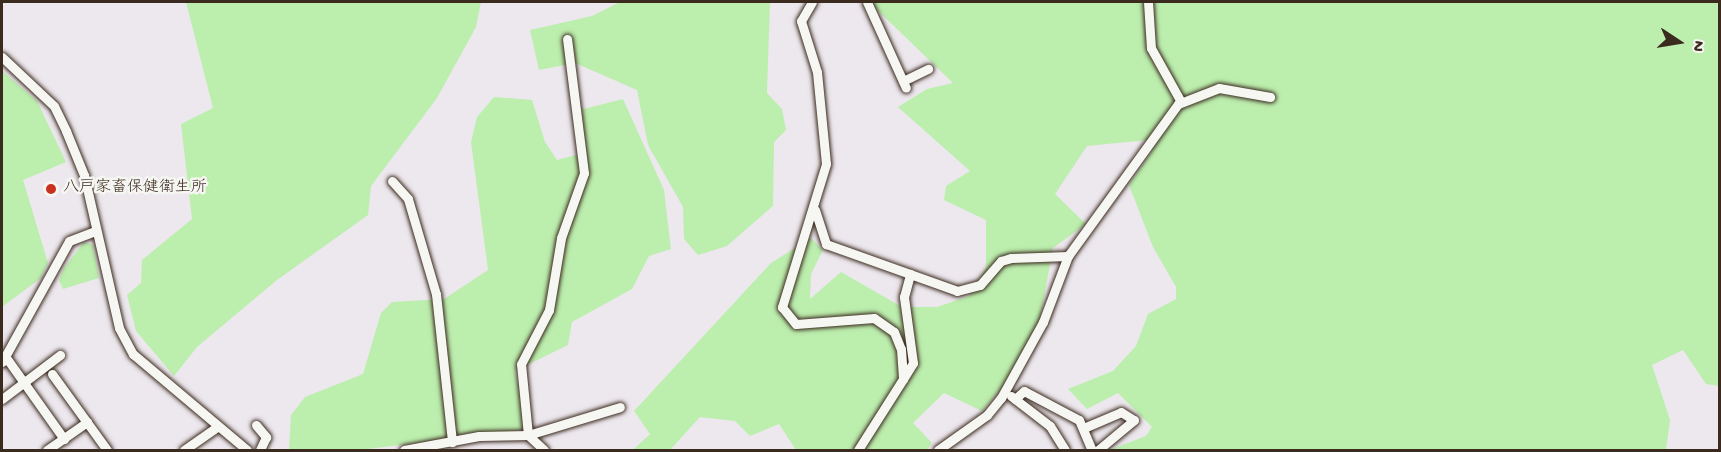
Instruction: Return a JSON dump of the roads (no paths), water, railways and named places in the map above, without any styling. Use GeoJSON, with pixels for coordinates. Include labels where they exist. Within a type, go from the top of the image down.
{"type":"FeatureCollection","features":[{"type":"Feature","properties":{"kind":"street"},"geometry":{"type":"LineString","coordinates":[[812,2],[801,21],[817,72],[826,164],[815,210],[781,297],[785,317],[796,324],[849,317],[886,324],[901,350],[903,379]]}},
{"type":"Feature","properties":{"kind":"street"},"geometry":{"type":"LineString","coordinates":[[867,2],[904,85],[928,69]]}},
{"type":"Feature","properties":{"kind":"street"},"geometry":{"type":"LineString","coordinates":[[1148,2],[1151,48],[1181,102]]}},
{"type":"Feature","properties":{"kind":"street"},"geometry":{"type":"LineString","coordinates":[[544,450],[528,435],[520,364],[549,310],[561,238],[584,173],[567,39]]}},
{"type":"Feature","properties":{"kind":"street"},"geometry":{"type":"LineString","coordinates":[[2,57],[54,106],[84,175],[95,231],[124,341],[141,364],[215,428],[247,450]]}},
{"type":"Feature","properties":{"kind":"street"},"geometry":{"type":"LineString","coordinates":[[938,450],[987,415],[1005,391],[1044,322],[1068,256],[1181,102],[1219,88],[1270,97]]}},
{"type":"Feature","properties":{"kind":"street"},"geometry":{"type":"LineString","coordinates":[[392,181],[408,199],[436,294],[452,442]]}},
{"type":"Feature","properties":{"kind":"street"},"geometry":{"type":"LineString","coordinates":[[815,210],[826,244],[957,291],[981,285],[1001,261],[1011,258],[1068,256]]}},
{"type":"Feature","properties":{"kind":"street"},"geometry":{"type":"LineString","coordinates":[[60,445],[24,382],[3,359],[69,241],[95,231]]}},
{"type":"Feature","properties":{"kind":"street"},"geometry":{"type":"LineString","coordinates":[[858,450],[913,363],[904,297],[910,274]]}},
{"type":"Feature","properties":{"kind":"street"},"geometry":{"type":"LineString","coordinates":[[2,399],[60,355]]}},
{"type":"Feature","properties":{"kind":"street"},"geometry":{"type":"LineString","coordinates":[[52,374],[107,450]]}},
{"type":"Feature","properties":{"kind":"street"},"geometry":{"type":"LineString","coordinates":[[1005,391],[1050,426],[1065,450]]}},
{"type":"Feature","properties":{"kind":"street"},"geometry":{"type":"LineString","coordinates":[[1015,399],[1024,391],[1086,427],[1092,450]]}},
{"type":"Feature","properties":{"kind":"street"},"geometry":{"type":"LineString","coordinates":[[404,450],[498,434],[528,435],[620,407]]}},
{"type":"Feature","properties":{"kind":"street"},"geometry":{"type":"LineString","coordinates":[[1086,427],[1121,412],[1134,420],[1098,450]]}},
{"type":"Feature","properties":{"kind":"street"},"geometry":{"type":"LineString","coordinates":[[47,450],[60,445],[87,423]]}},
{"type":"Feature","properties":{"kind":"street"},"geometry":{"type":"LineString","coordinates":[[256,425],[267,437],[260,450]]}},
{"type":"Feature","properties":{"kind":"street"},"geometry":{"type":"LineString","coordinates":[[184,450],[215,428]]}},
{"type":"Feature","properties":{"kind":"place","name":"八戸家畜保健衛生所"},"geometry":{"type":"Point","coordinates":[51,189]}}]}
